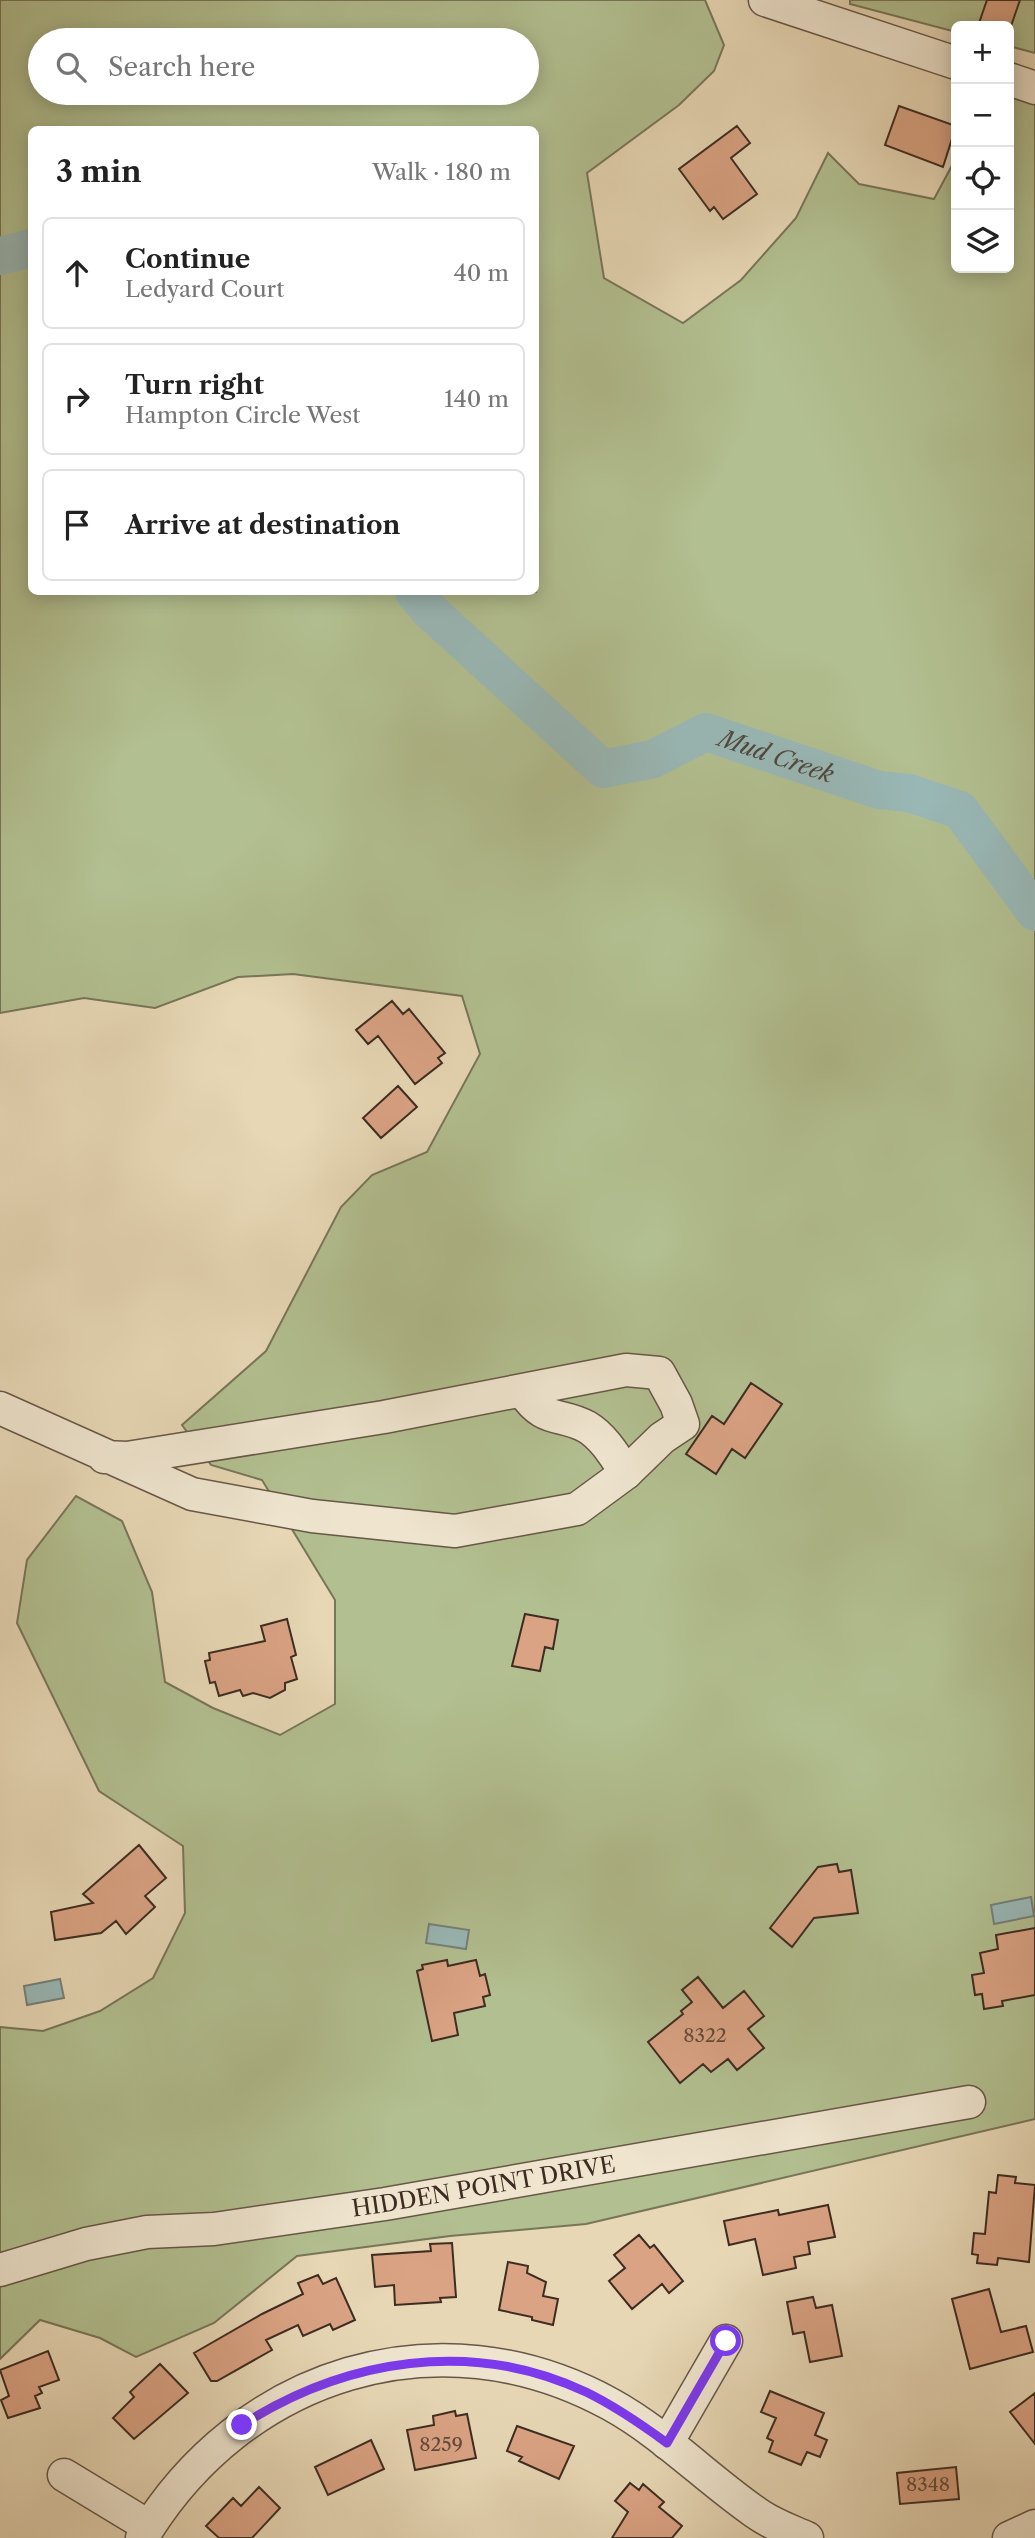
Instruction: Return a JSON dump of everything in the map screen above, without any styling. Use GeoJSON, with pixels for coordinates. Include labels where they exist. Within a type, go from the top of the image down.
{"type":"FeatureCollection","features":[{"type":"Feature","properties":{"kind":"street"},"geometry":{"type":"LineString","coordinates":[[765,0],[951,61]]}},
{"type":"Feature","properties":{"kind":"street"},"geometry":{"type":"LineString","coordinates":[[1014,81],[1035,88]]}},
{"type":"Feature","properties":{"kind":"street"},"geometry":{"type":"LineString","coordinates":[[0,1408],[67,1437],[104,1457],[192,1494],[312,1516],[455,1531],[577,1509],[626,1473],[663,1438],[683,1424],[676,1404],[659,1373],[626,1370],[384,1417],[127,1458],[104,1457]]}},
{"type":"Feature","properties":{"kind":"street"},"geometry":{"type":"LineString","coordinates":[[523,1391],[534,1407],[587,1427],[603,1441],[626,1473]]}},
{"type":"Feature","properties":{"kind":"street","name":"HIDDEN POINT DRIVE"},"geometry":{"type":"LineString","coordinates":[[0,2270],[86,2244],[147,2232],[214,2229],[385,2204],[969,2102]]}},
{"type":"Feature","properties":{"kind":"street"},"geometry":{"type":"LineString","coordinates":[[667,2443],[726,2341]]}},
{"type":"Feature","properties":{"kind":"street"},"geometry":{"type":"LineString","coordinates":[[64,2475],[145,2532],[176,2486],[197,2464],[226,2437],[258,2414],[322,2382],[390,2365],[470,2362],[549,2378],[613,2406],[667,2443],[754,2512],[807,2538]]}},
{"type":"Feature","properties":{"kind":"street"},"geometry":{"type":"LineString","coordinates":[[1009,2538],[1035,2526]]}},
{"type":"Feature","properties":{"kind":"green space"},"geometry":{"type":"Polygon","coordinates":[[[0,0],[705,0],[724,45],[714,71],[679,105],[587,173],[604,278],[683,323],[741,280],[796,218],[828,153],[859,184],[934,199],[951,167],[951,273],[1014,273],[1014,93],[1035,99],[1035,2119],[586,2224],[450,2236],[297,2256],[214,2323],[136,2357],[100,2338],[40,2320],[0,2359],[0,2027],[43,2031],[100,2011],[153,1978],[185,1913],[183,1846],[99,1791],[17,1623],[27,1560],[76,1496],[122,1521],[152,1592],[165,1682],[213,1708],[280,1735],[335,1704],[335,1600],[262,1480],[211,1465],[182,1425],[266,1351],[341,1207],[372,1175],[427,1152],[480,1054],[462,996],[293,974],[238,977],[155,1008],[84,998],[0,1013],[0,0]]]}},
{"type":"Feature","properties":{"kind":"green space"},"geometry":{"type":"Polygon","coordinates":[[[850,0],[1035,0],[1035,53],[1014,47],[1014,21],[951,21],[951,31],[850,4],[850,0]]]}},
{"type":"Feature","properties":{"kind":"water"},"geometry":{"type":"Polygon","coordinates":[[[1031,1897],[1034,1916],[994,1924],[991,1905],[1031,1897]]]}},
{"type":"Feature","properties":{"kind":"water"},"geometry":{"type":"Polygon","coordinates":[[[429,1924],[469,1930],[466,1949],[426,1943],[429,1924]]]}},
{"type":"Feature","properties":{"kind":"water"},"geometry":{"type":"Polygon","coordinates":[[[60,1979],[64,1998],[27,2005],[24,1986],[60,1979]]]}},
{"type":"Feature","properties":{"kind":"building"},"geometry":{"type":"Polygon","coordinates":[[[987,0],[1020,0],[1013,21],[980,21],[987,0]]]}},
{"type":"Feature","properties":{"kind":"building"},"geometry":{"type":"Polygon","coordinates":[[[899,106],[951,124],[951,142],[943,167],[885,145],[899,106]]]}},
{"type":"Feature","properties":{"kind":"building"},"geometry":{"type":"Polygon","coordinates":[[[737,126],[750,143],[731,158],[757,194],[723,219],[714,207],[710,211],[679,169],[737,126]]]}},
{"type":"Feature","properties":{"kind":"building"},"geometry":{"type":"Polygon","coordinates":[[[392,1001],[403,1014],[409,1009],[445,1053],[438,1058],[442,1063],[415,1084],[378,1036],[368,1044],[356,1030],[392,1001]]]}},
{"type":"Feature","properties":{"kind":"building"},"geometry":{"type":"Polygon","coordinates":[[[398,1086],[417,1107],[381,1138],[363,1118],[398,1086]]]}},
{"type":"Feature","properties":{"kind":"building"},"geometry":{"type":"Polygon","coordinates":[[[751,1383],[782,1404],[745,1458],[732,1449],[716,1474],[686,1454],[712,1416],[724,1424],[751,1383]]]}},
{"type":"Feature","properties":{"kind":"building"},"geometry":{"type":"Polygon","coordinates":[[[525,1614],[558,1620],[553,1649],[545,1647],[540,1671],[512,1666],[525,1614]]]}},
{"type":"Feature","properties":{"kind":"building"},"geometry":{"type":"Polygon","coordinates":[[[287,1619],[296,1655],[291,1657],[297,1679],[285,1683],[285,1690],[270,1698],[253,1693],[243,1696],[240,1690],[219,1696],[215,1682],[210,1683],[205,1661],[210,1660],[209,1653],[265,1641],[261,1626],[287,1619]]]}},
{"type":"Feature","properties":{"kind":"building"},"geometry":{"type":"Polygon","coordinates":[[[139,1845],[166,1878],[145,1896],[155,1907],[126,1934],[116,1921],[101,1933],[55,1940],[51,1912],[93,1903],[83,1894],[139,1845]]]}},
{"type":"Feature","properties":{"kind":"building"},"geometry":{"type":"Polygon","coordinates":[[[837,1864],[839,1872],[851,1870],[858,1913],[814,1918],[792,1947],[770,1928],[818,1867],[837,1864]]]}},
{"type":"Feature","properties":{"kind":"building"},"geometry":{"type":"Polygon","coordinates":[[[1035,1928],[1035,1995],[1002,2001],[1003,2006],[984,2009],[982,1994],[975,1995],[972,1975],[984,1973],[980,1953],[998,1949],[996,1935],[1035,1928]]]}},
{"type":"Feature","properties":{"kind":"building"},"geometry":{"type":"Polygon","coordinates":[[[447,1960],[448,1966],[476,1960],[480,1976],[485,1974],[490,1995],[483,1997],[485,2006],[454,2013],[458,2035],[432,2041],[417,1971],[423,1969],[422,1965],[447,1960]]]}},
{"type":"Feature","properties":{"kind":"building"},"geometry":{"type":"Polygon","coordinates":[[[698,1977],[723,2008],[744,1991],[764,2016],[748,2029],[764,2048],[737,2070],[728,2059],[711,2072],[703,2064],[680,2083],[648,2042],[683,2014],[681,2011],[692,2002],[682,1990],[698,1977]]]}},
{"type":"Feature","properties":{"kind":"building"},"geometry":{"type":"Polygon","coordinates":[[[998,2175],[1016,2177],[1015,2183],[1035,2185],[1029,2262],[998,2258],[997,2265],[977,2263],[978,2255],[972,2254],[974,2233],[985,2234],[989,2192],[996,2193],[998,2175]]]}},
{"type":"Feature","properties":{"kind":"building"},"geometry":{"type":"Polygon","coordinates":[[[828,2205],[835,2237],[808,2242],[810,2254],[794,2257],[796,2268],[763,2275],[755,2239],[729,2245],[724,2221],[778,2210],[779,2215],[828,2205]]]}},
{"type":"Feature","properties":{"kind":"building"},"geometry":{"type":"Polygon","coordinates":[[[639,2235],[650,2248],[654,2245],[683,2281],[669,2293],[662,2284],[632,2309],[609,2281],[625,2268],[614,2255],[639,2235]]]}},
{"type":"Feature","properties":{"kind":"building"},"geometry":{"type":"Polygon","coordinates":[[[452,2243],[456,2297],[440,2298],[441,2302],[395,2305],[394,2285],[375,2287],[372,2255],[431,2251],[430,2244],[452,2243]]]}},
{"type":"Feature","properties":{"kind":"building"},"geometry":{"type":"Polygon","coordinates":[[[508,2262],[528,2266],[527,2273],[546,2282],[543,2296],[558,2299],[553,2325],[499,2310],[508,2262]]]}},
{"type":"Feature","properties":{"kind":"building"},"geometry":{"type":"Polygon","coordinates":[[[318,2275],[323,2284],[336,2278],[355,2320],[333,2330],[330,2324],[303,2336],[298,2325],[266,2340],[272,2350],[217,2381],[211,2381],[194,2353],[303,2294],[298,2283],[318,2275]]]}},
{"type":"Feature","properties":{"kind":"building"},"geometry":{"type":"Polygon","coordinates":[[[989,2289],[1001,2332],[1026,2326],[1033,2352],[970,2369],[952,2299],[989,2289]]]}},
{"type":"Feature","properties":{"kind":"building"},"geometry":{"type":"Polygon","coordinates":[[[813,2297],[816,2308],[832,2305],[842,2356],[810,2362],[804,2332],[793,2334],[787,2302],[813,2297]]]}},
{"type":"Feature","properties":{"kind":"building"},"geometry":{"type":"Polygon","coordinates":[[[48,2351],[59,2380],[39,2387],[42,2393],[35,2396],[40,2408],[8,2418],[1,2400],[9,2396],[0,2370],[48,2351]]]}},
{"type":"Feature","properties":{"kind":"building"},"geometry":{"type":"Polygon","coordinates":[[[160,2364],[188,2393],[134,2439],[113,2418],[134,2397],[130,2392],[160,2364]]]}},
{"type":"Feature","properties":{"kind":"building"},"geometry":{"type":"Polygon","coordinates":[[[770,2391],[824,2413],[815,2435],[827,2440],[820,2457],[807,2452],[801,2465],[769,2452],[773,2441],[767,2438],[776,2418],[761,2412],[770,2391]]]}},
{"type":"Feature","properties":{"kind":"building"},"geometry":{"type":"Polygon","coordinates":[[[1035,2393],[1035,2444],[1010,2412],[1035,2393]]]}},
{"type":"Feature","properties":{"kind":"building"},"geometry":{"type":"Polygon","coordinates":[[[455,2411],[456,2416],[467,2414],[476,2458],[415,2470],[407,2430],[434,2425],[433,2416],[455,2411]]]}},
{"type":"Feature","properties":{"kind":"building"},"geometry":{"type":"Polygon","coordinates":[[[517,2426],[574,2446],[559,2479],[519,2461],[522,2457],[507,2451],[517,2426]]]}},
{"type":"Feature","properties":{"kind":"building"},"geometry":{"type":"Polygon","coordinates":[[[371,2440],[384,2469],[328,2495],[315,2467],[371,2440]]]}},
{"type":"Feature","properties":{"kind":"building"},"geometry":{"type":"Polygon","coordinates":[[[956,2467],[959,2499],[900,2504],[897,2473],[956,2467]]]}},
{"type":"Feature","properties":{"kind":"building"},"geometry":{"type":"Polygon","coordinates":[[[630,2483],[639,2490],[643,2484],[664,2502],[659,2507],[682,2526],[672,2538],[612,2538],[628,2512],[615,2501],[630,2483]]]}},
{"type":"Feature","properties":{"kind":"building"},"geometry":{"type":"Polygon","coordinates":[[[259,2487],[280,2508],[252,2538],[219,2538],[206,2526],[233,2498],[241,2506],[259,2487]]]}},
{"type":"Feature","properties":{"kind":"waterway","name":"Mud Creek"},"geometry":{"type":"LineString","coordinates":[[0,256],[28,249]]}},
{"type":"Feature","properties":{"kind":"waterway","name":"Mud Creek"},"geometry":{"type":"LineString","coordinates":[[416,595],[429,610],[603,769],[653,759],[706,732],[879,790],[909,793],[960,810],[1035,912]]}},
{"type":"Feature","properties":{"kind":"route"},"geometry":{"type":"LineString","coordinates":[[242,2425],[276,2403],[322,2382],[350,2373],[400,2363],[470,2362],[519,2370],[577,2388],[613,2406],[667,2443],[726,2341]]}}]}
